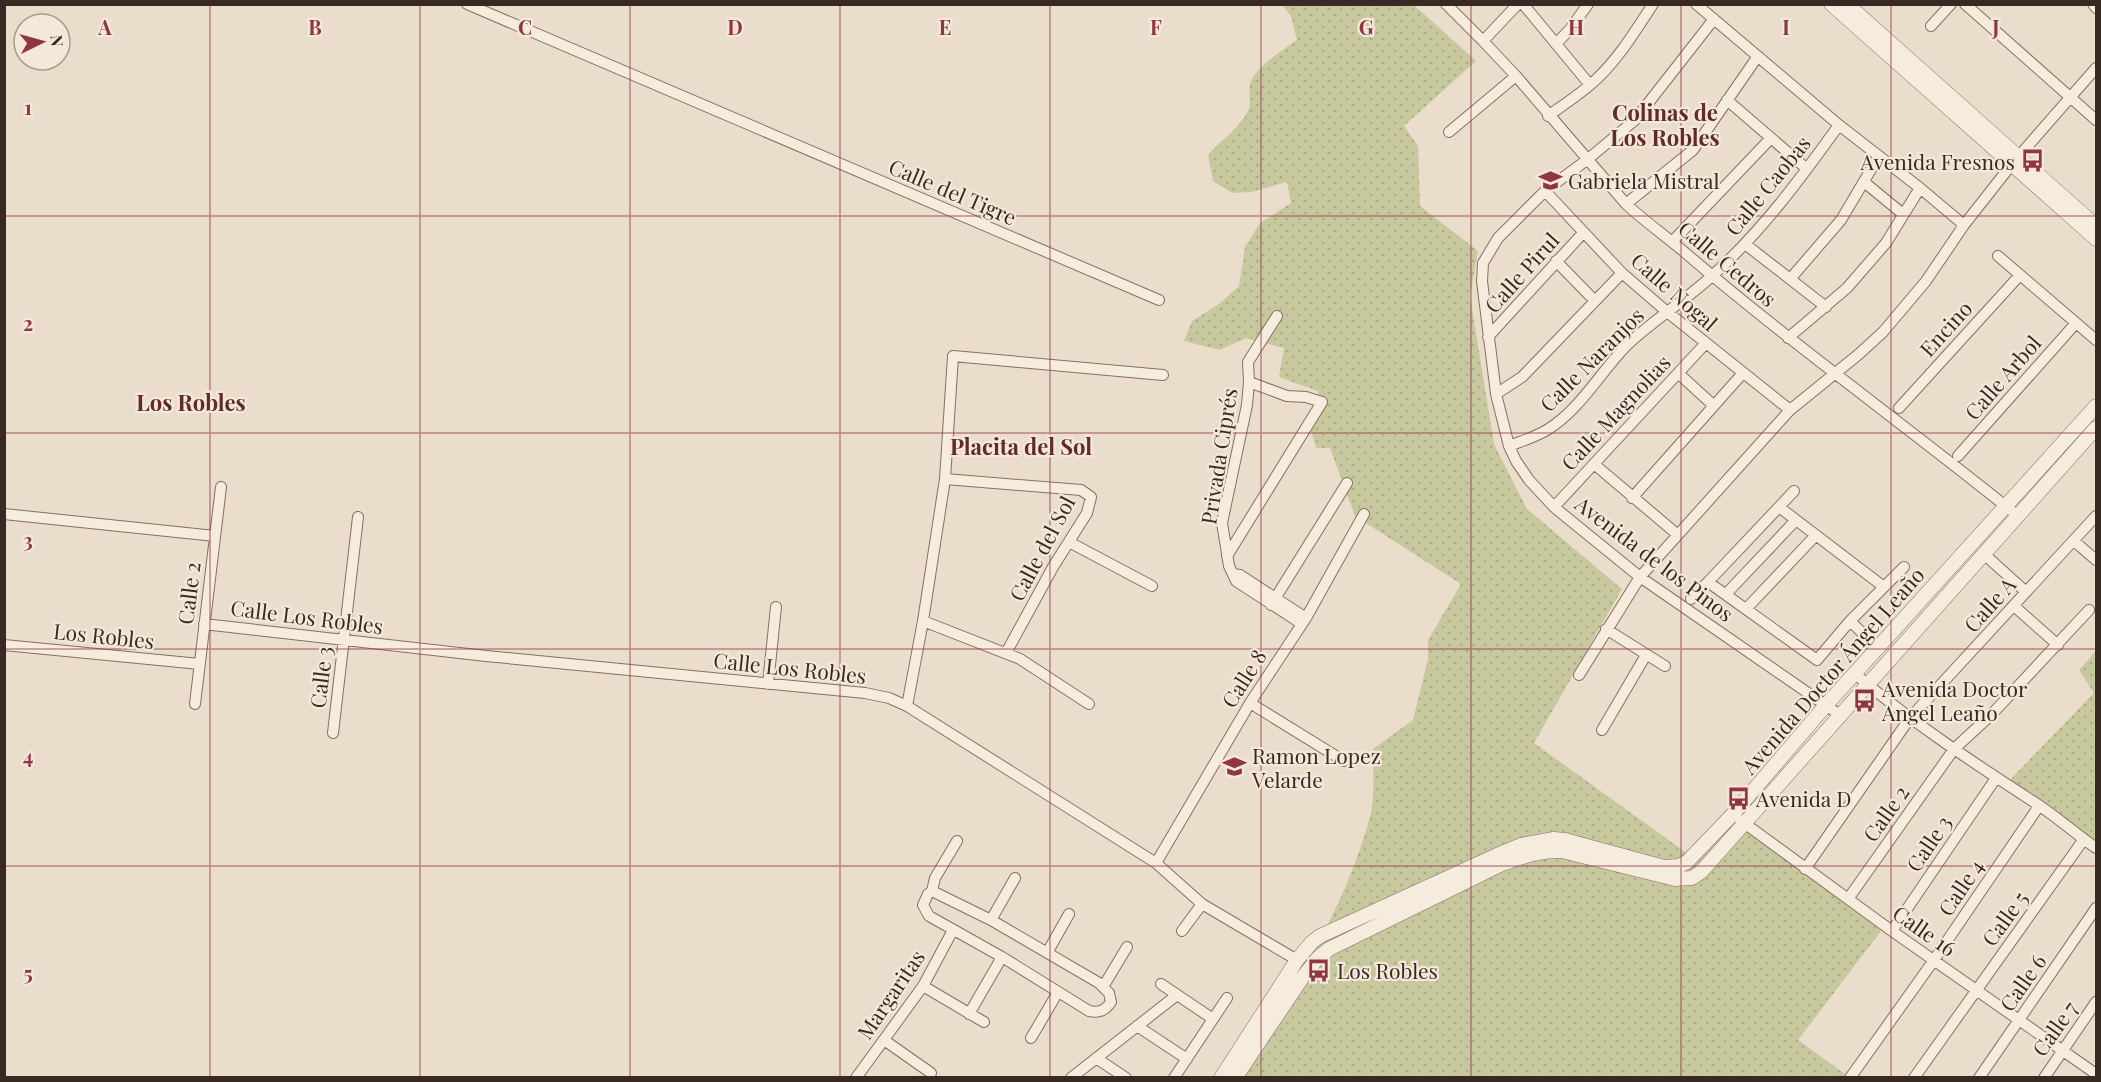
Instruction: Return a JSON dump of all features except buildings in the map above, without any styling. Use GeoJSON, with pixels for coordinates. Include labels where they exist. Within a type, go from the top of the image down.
{"type":"FeatureCollection","features":[{"type":"Feature","properties":{"kind":"street","name":"Calle del Tigre"},"geometry":{"type":"LineString","coordinates":[[467,4],[1160,300]]}},
{"type":"Feature","properties":{"kind":"street","name":"Calle Cedros"},"geometry":{"type":"LineString","coordinates":[[1446,4],[1516,76],[1548,116],[1626,204],[1644,221],[1788,338],[2018,516]]}},
{"type":"Feature","properties":{"kind":"street"},"geometry":{"type":"LineString","coordinates":[[1483,41],[1518,4]]}},
{"type":"Feature","properties":{"kind":"street"},"geometry":{"type":"LineString","coordinates":[[1523,4],[1590,85]]}},
{"type":"Feature","properties":{"kind":"street"},"geometry":{"type":"LineString","coordinates":[[1556,44],[1588,4]]}},
{"type":"Feature","properties":{"kind":"street"},"geometry":{"type":"LineString","coordinates":[[1548,116],[1590,85],[1624,48],[1653,4]]}},
{"type":"Feature","properties":{"kind":"street"},"geometry":{"type":"LineString","coordinates":[[1696,4],[1839,125],[1964,225]]}},
{"type":"Feature","properties":{"kind":"street"},"geometry":{"type":"LineString","coordinates":[[1832,4],[2015,160],[2097,226]]}},
{"type":"Feature","properties":{"kind":"street"},"geometry":{"type":"LineString","coordinates":[[1847,4],[2097,239]]}},
{"type":"Feature","properties":{"kind":"street"},"geometry":{"type":"LineString","coordinates":[[1931,26],[1951,4]]}},
{"type":"Feature","properties":{"kind":"street"},"geometry":{"type":"LineString","coordinates":[[1965,4],[2097,120]]}},
{"type":"Feature","properties":{"kind":"street"},"geometry":{"type":"LineString","coordinates":[[2093,4],[2097,8]]}},
{"type":"Feature","properties":{"kind":"street","name":"Avenida de los Pinos"},"geometry":{"type":"LineString","coordinates":[[1714,20],[1641,113],[1588,159],[1545,191],[1498,238],[1483,263],[1482,281],[1496,394],[1509,446],[1516,462],[1554,507],[1640,577],[1840,715]]}},
{"type":"Feature","properties":{"kind":"street"},"geometry":{"type":"LineString","coordinates":[[1626,204],[1693,150],[1758,56]]}},
{"type":"Feature","properties":{"kind":"street"},"geometry":{"type":"LineString","coordinates":[[1579,675],[1640,577],[1790,410],[1883,332],[1926,281],[1964,225],[2015,160],[2097,68]]}},
{"type":"Feature","properties":{"kind":"street"},"geometry":{"type":"LineString","coordinates":[[1449,132],[1516,76]]}},
{"type":"Feature","properties":{"kind":"street"},"geometry":{"type":"LineString","coordinates":[[1727,100],[1807,169]]}},
{"type":"Feature","properties":{"kind":"street","name":"Calle Caobas"},"geometry":{"type":"LineString","coordinates":[[1666,311],[1712,276],[1762,226],[1839,125]]}},
{"type":"Feature","properties":{"kind":"street"},"geometry":{"type":"LineString","coordinates":[[1672,242],[1771,138]]}},
{"type":"Feature","properties":{"kind":"street"},"geometry":{"type":"LineString","coordinates":[[1791,278],[1841,220],[1879,156]]}},
{"type":"Feature","properties":{"kind":"street"},"geometry":{"type":"LineString","coordinates":[[1864,182],[1903,214]]}},
{"type":"Feature","properties":{"kind":"street"},"geometry":{"type":"LineString","coordinates":[[1788,338],[1847,288],[1886,243],[1920,188]]}},
{"type":"Feature","properties":{"kind":"street","name":"Calle Nogal"},"geometry":{"type":"LineString","coordinates":[[1545,191],[1622,273],[1790,410]]}},
{"type":"Feature","properties":{"kind":"street","name":"Calle Pirul"},"geometry":{"type":"LineString","coordinates":[[1488,338],[1583,233]]}},
{"type":"Feature","properties":{"kind":"street"},"geometry":{"type":"LineString","coordinates":[[1745,244],[1826,307]]}},
{"type":"Feature","properties":{"kind":"street"},"geometry":{"type":"LineString","coordinates":[[1998,256],[2097,340]]}},
{"type":"Feature","properties":{"kind":"street"},"geometry":{"type":"LineString","coordinates":[[1556,261],[1595,301]]}},
{"type":"Feature","properties":{"kind":"street"},"geometry":{"type":"LineString","coordinates":[[1496,394],[1522,377],[1622,273]]}},
{"type":"Feature","properties":{"kind":"street","name":"Encino"},"geometry":{"type":"LineString","coordinates":[[1899,408],[2020,275]]}},
{"type":"Feature","properties":{"kind":"street","name":"Calle Naranjos"},"geometry":{"type":"LineString","coordinates":[[1509,446],[1539,434],[1556,424],[1628,345],[1666,311]]}},
{"type":"Feature","properties":{"kind":"street","name":"Privada Ciprés"},"geometry":{"type":"LineString","coordinates":[[1277,316],[1248,362],[1249,382],[1237,459],[1222,523],[1227,556],[1236,581],[1304,621]]}},
{"type":"Feature","properties":{"kind":"street","name":"Calle Arbol"},"geometry":{"type":"LineString","coordinates":[[1958,456],[2076,322]]}},
{"type":"Feature","properties":{"kind":"street","name":"Calle Magnolias"},"geometry":{"type":"LineString","coordinates":[[1554,507],[1706,343]]}},
{"type":"Feature","properties":{"kind":"street"},"geometry":{"type":"LineString","coordinates":[[907,706],[945,479],[953,356],[1163,375]]}},
{"type":"Feature","properties":{"kind":"street"},"geometry":{"type":"LineString","coordinates":[[1678,373],[1713,405]]}},
{"type":"Feature","properties":{"kind":"street"},"geometry":{"type":"LineString","coordinates":[[1632,498],[1743,373]]}},
{"type":"Feature","properties":{"kind":"street"},"geometry":{"type":"LineString","coordinates":[[1227,556],[1322,402],[1306,397],[1287,396],[1249,382]]}},
{"type":"Feature","properties":{"kind":"street","name":"Avenida Doctor Ángel Leaño"},"geometry":{"type":"LineString","coordinates":[[1235,1077],[1302,978],[1317,959],[1329,949],[1502,864],[1541,852],[1562,851],[1666,877],[1684,879],[1701,872],[1715,857],[1738,819],[1827,704],[2097,406]]}},
{"type":"Feature","properties":{"kind":"street","name":"Avenida Doctor Ángel Leaño"},"geometry":{"type":"LineString","coordinates":[[1221,1077],[1297,960],[1320,936],[1521,845],[1544,840],[1565,840],[1664,867],[1673,867],[1687,862],[1738,819],[1840,715],[2097,428]]}},
{"type":"Feature","properties":{"kind":"street"},"geometry":{"type":"LineString","coordinates":[[1594,464],[1678,535]]}},
{"type":"Feature","properties":{"kind":"street","name":"Calle del Sol"},"geometry":{"type":"LineString","coordinates":[[945,479],[1080,490],[1090,497],[1086,513],[1053,567],[1006,653]]}},
{"type":"Feature","properties":{"kind":"street"},"geometry":{"type":"LineString","coordinates":[[1273,602],[1347,483]]}},
{"type":"Feature","properties":{"kind":"street","name":"Calle 2"},"geometry":{"type":"LineString","coordinates":[[195,704],[221,487]]}},
{"type":"Feature","properties":{"kind":"street"},"geometry":{"type":"LineString","coordinates":[[1691,599],[1794,491]]}},
{"type":"Feature","properties":{"kind":"street"},"geometry":{"type":"LineString","coordinates":[[1779,507],[1884,587]]}},
{"type":"Feature","properties":{"kind":"street"},"geometry":{"type":"LineString","coordinates":[[4,514],[215,536]]}},
{"type":"Feature","properties":{"kind":"street","name":"Calle 8"},"geometry":{"type":"LineString","coordinates":[[1156,863],[1250,703],[1304,621],[1364,514]]}},
{"type":"Feature","properties":{"kind":"street","name":"Calle A"},"geometry":{"type":"LineString","coordinates":[[1806,869],[1910,718],[2097,516]]}},
{"type":"Feature","properties":{"kind":"street","name":"Calle 3"},"geometry":{"type":"LineString","coordinates":[[333,734],[358,518]]}},
{"type":"Feature","properties":{"kind":"street"},"geometry":{"type":"LineString","coordinates":[[1726,594],[1796,520]]}},
{"type":"Feature","properties":{"kind":"street"},"geometry":{"type":"LineString","coordinates":[[1746,609],[1816,535]]}},
{"type":"Feature","properties":{"kind":"street"},"geometry":{"type":"LineString","coordinates":[[2074,541],[2097,560]]}},
{"type":"Feature","properties":{"kind":"street"},"geometry":{"type":"LineString","coordinates":[[1069,542],[1152,586]]}},
{"type":"Feature","properties":{"kind":"street"},"geometry":{"type":"LineString","coordinates":[[1984,554],[2026,591]]}},
{"type":"Feature","properties":{"kind":"street"},"geometry":{"type":"LineString","coordinates":[[1708,582],[1817,660],[1850,621],[1904,567]]}},
{"type":"Feature","properties":{"kind":"street"},"geometry":{"type":"LineString","coordinates":[[2014,606],[2058,645]]}},
{"type":"Feature","properties":{"kind":"street"},"geometry":{"type":"LineString","coordinates":[[768,684],[776,607]]}},
{"type":"Feature","properties":{"kind":"street"},"geometry":{"type":"LineString","coordinates":[[1954,749],[1992,714],[2089,610]]}},
{"type":"Feature","properties":{"kind":"street"},"geometry":{"type":"LineString","coordinates":[[923,621],[1020,659],[1089,704]]}},
{"type":"Feature","properties":{"kind":"street"},"geometry":{"type":"LineString","coordinates":[[1850,621],[1877,647]]}},
{"type":"Feature","properties":{"kind":"street","name":"Calle Los Robles"},"geometry":{"type":"LineString","coordinates":[[204,624],[865,693],[889,698],[907,706],[1156,863],[1202,904],[1297,960]]}},
{"type":"Feature","properties":{"kind":"street"},"geometry":{"type":"LineString","coordinates":[[1606,629],[1665,666]]}},
{"type":"Feature","properties":{"kind":"street","name":"Los Robles"},"geometry":{"type":"LineString","coordinates":[[4,645],[200,664]]}},
{"type":"Feature","properties":{"kind":"street"},"geometry":{"type":"LineString","coordinates":[[1602,730],[1646,655]]}},
{"type":"Feature","properties":{"kind":"street"},"geometry":{"type":"LineString","coordinates":[[1854,673],[1910,718],[2097,848]]}},
{"type":"Feature","properties":{"kind":"street"},"geometry":{"type":"LineString","coordinates":[[1250,703],[1344,761]]}},
{"type":"Feature","properties":{"kind":"street","name":"Calle 2"},"geometry":{"type":"LineString","coordinates":[[1848,899],[1954,749]]}},
{"type":"Feature","properties":{"kind":"street","name":"Calle 3"},"geometry":{"type":"LineString","coordinates":[[1892,931],[1996,778]]}},
{"type":"Feature","properties":{"kind":"street","name":"Calle 4"},"geometry":{"type":"LineString","coordinates":[[1850,1077],[1934,960],[2039,806]]}},
{"type":"Feature","properties":{"kind":"street","name":"Calle 16"},"geometry":{"type":"LineString","coordinates":[[1738,819],[1892,931],[2097,1074]]}},
{"type":"Feature","properties":{"kind":"street","name":"Calle 5"},"geometry":{"type":"LineString","coordinates":[[1914,1077],[2084,839]]}},
{"type":"Feature","properties":{"kind":"street"},"geometry":{"type":"LineString","coordinates":[[932,891],[991,920],[1103,987],[1109,993],[1111,1002],[1107,1008],[1096,1012],[1089,1011],[1002,957],[929,916],[923,905],[932,891],[935,878],[957,841]]}},
{"type":"Feature","properties":{"kind":"street"},"geometry":{"type":"LineString","coordinates":[[1702,847],[1711,845],[1715,849],[1715,857]]}},
{"type":"Feature","properties":{"kind":"street"},"geometry":{"type":"LineString","coordinates":[[991,920],[1015,878]]}},
{"type":"Feature","properties":{"kind":"street"},"geometry":{"type":"LineString","coordinates":[[1182,931],[1202,904]]}},
{"type":"Feature","properties":{"kind":"street","name":"Calle 6"},"geometry":{"type":"LineString","coordinates":[[1979,1077],[2097,908]]}},
{"type":"Feature","properties":{"kind":"street"},"geometry":{"type":"LineString","coordinates":[[1047,953],[1069,914]]}},
{"type":"Feature","properties":{"kind":"street","name":"Margaritas"},"geometry":{"type":"LineString","coordinates":[[855,1077],[923,986],[953,930]]}},
{"type":"Feature","properties":{"kind":"street"},"geometry":{"type":"LineString","coordinates":[[1103,987],[1127,947]]}},
{"type":"Feature","properties":{"kind":"street"},"geometry":{"type":"LineString","coordinates":[[969,1014],[1002,957]]}},
{"type":"Feature","properties":{"kind":"street"},"geometry":{"type":"LineString","coordinates":[[1161,984],[1213,1019]]}},
{"type":"Feature","properties":{"kind":"street"},"geometry":{"type":"LineString","coordinates":[[923,986],[984,1022]]}},
{"type":"Feature","properties":{"kind":"street"},"geometry":{"type":"LineString","coordinates":[[1031,1038],[1058,992]]}},
{"type":"Feature","properties":{"kind":"street"},"geometry":{"type":"LineString","coordinates":[[1071,1077],[1177,995]]}},
{"type":"Feature","properties":{"kind":"street"},"geometry":{"type":"LineString","coordinates":[[1174,1077],[1227,998]]}},
{"type":"Feature","properties":{"kind":"street","name":"Calle 7"},"geometry":{"type":"LineString","coordinates":[[2044,1077],[2097,1002]]}},
{"type":"Feature","properties":{"kind":"street"},"geometry":{"type":"LineString","coordinates":[[1137,1026],[1187,1059]]}},
{"type":"Feature","properties":{"kind":"street"},"geometry":{"type":"LineString","coordinates":[[884,1040],[930,1073]]}},
{"type":"Feature","properties":{"kind":"street"},"geometry":{"type":"LineString","coordinates":[[1096,1058],[1126,1077]]}},
{"type":"Feature","properties":{"kind":"green space"},"geometry":{"type":"Polygon","coordinates":[[[1282,5],[1414,5],[1476,61],[1404,126],[1418,146],[1420,206],[1478,251],[1470,296],[1494,444],[1527,509],[1622,589],[1534,743],[1688,854],[1731,813],[1881,931],[1798,1040],[1849,1077],[1240,1077],[1331,919],[1359,851],[1372,810],[1373,749],[1413,720],[1428,659],[1428,640],[1461,584],[1355,516],[1330,448],[1316,448],[1311,430],[1322,406],[1318,391],[1279,377],[1284,348],[1246,338],[1220,350],[1184,341],[1192,321],[1219,304],[1239,286],[1245,247],[1260,223],[1291,203],[1287,182],[1251,192],[1232,193],[1213,181],[1208,155],[1235,129],[1248,111],[1250,84],[1257,72],[1270,59],[1297,40],[1291,16],[1282,5]]]}},
{"type":"Feature","properties":{"kind":"green space"},"geometry":{"type":"Polygon","coordinates":[[[2096,651],[2096,848],[2004,786],[2094,693],[2079,670],[2096,651]]]}},
{"type":"Feature","properties":{"kind":"place","name":"Avenida Fresnos"},"geometry":{"type":"Point","coordinates":[2033,161]}},
{"type":"Feature","properties":{"kind":"place","name":"Gabriela Mistral"},"geometry":{"type":"Point","coordinates":[1550,180]}},
{"type":"Feature","properties":{"kind":"place","name":"Avenida Doctor Angel Leaño"},"geometry":{"type":"Point","coordinates":[1864,700]}},
{"type":"Feature","properties":{"kind":"place","name":"Ramon Lopez Velarde"},"geometry":{"type":"Point","coordinates":[1234,767]}},
{"type":"Feature","properties":{"kind":"place","name":"Avenida D"},"geometry":{"type":"Point","coordinates":[1738,798]}},
{"type":"Feature","properties":{"kind":"place","name":"Los Robles"},"geometry":{"type":"Point","coordinates":[1319,970]}},
{"type":"Feature","properties":{"kind":"district","name":"Colinas de Los Robles"},"geometry":{"type":"Point","coordinates":[1665,124]}},
{"type":"Feature","properties":{"kind":"district","name":"Los Robles"},"geometry":{"type":"Point","coordinates":[191,402]}},
{"type":"Feature","properties":{"kind":"district","name":"Placita del Sol"},"geometry":{"type":"Point","coordinates":[1021,446]}}]}
